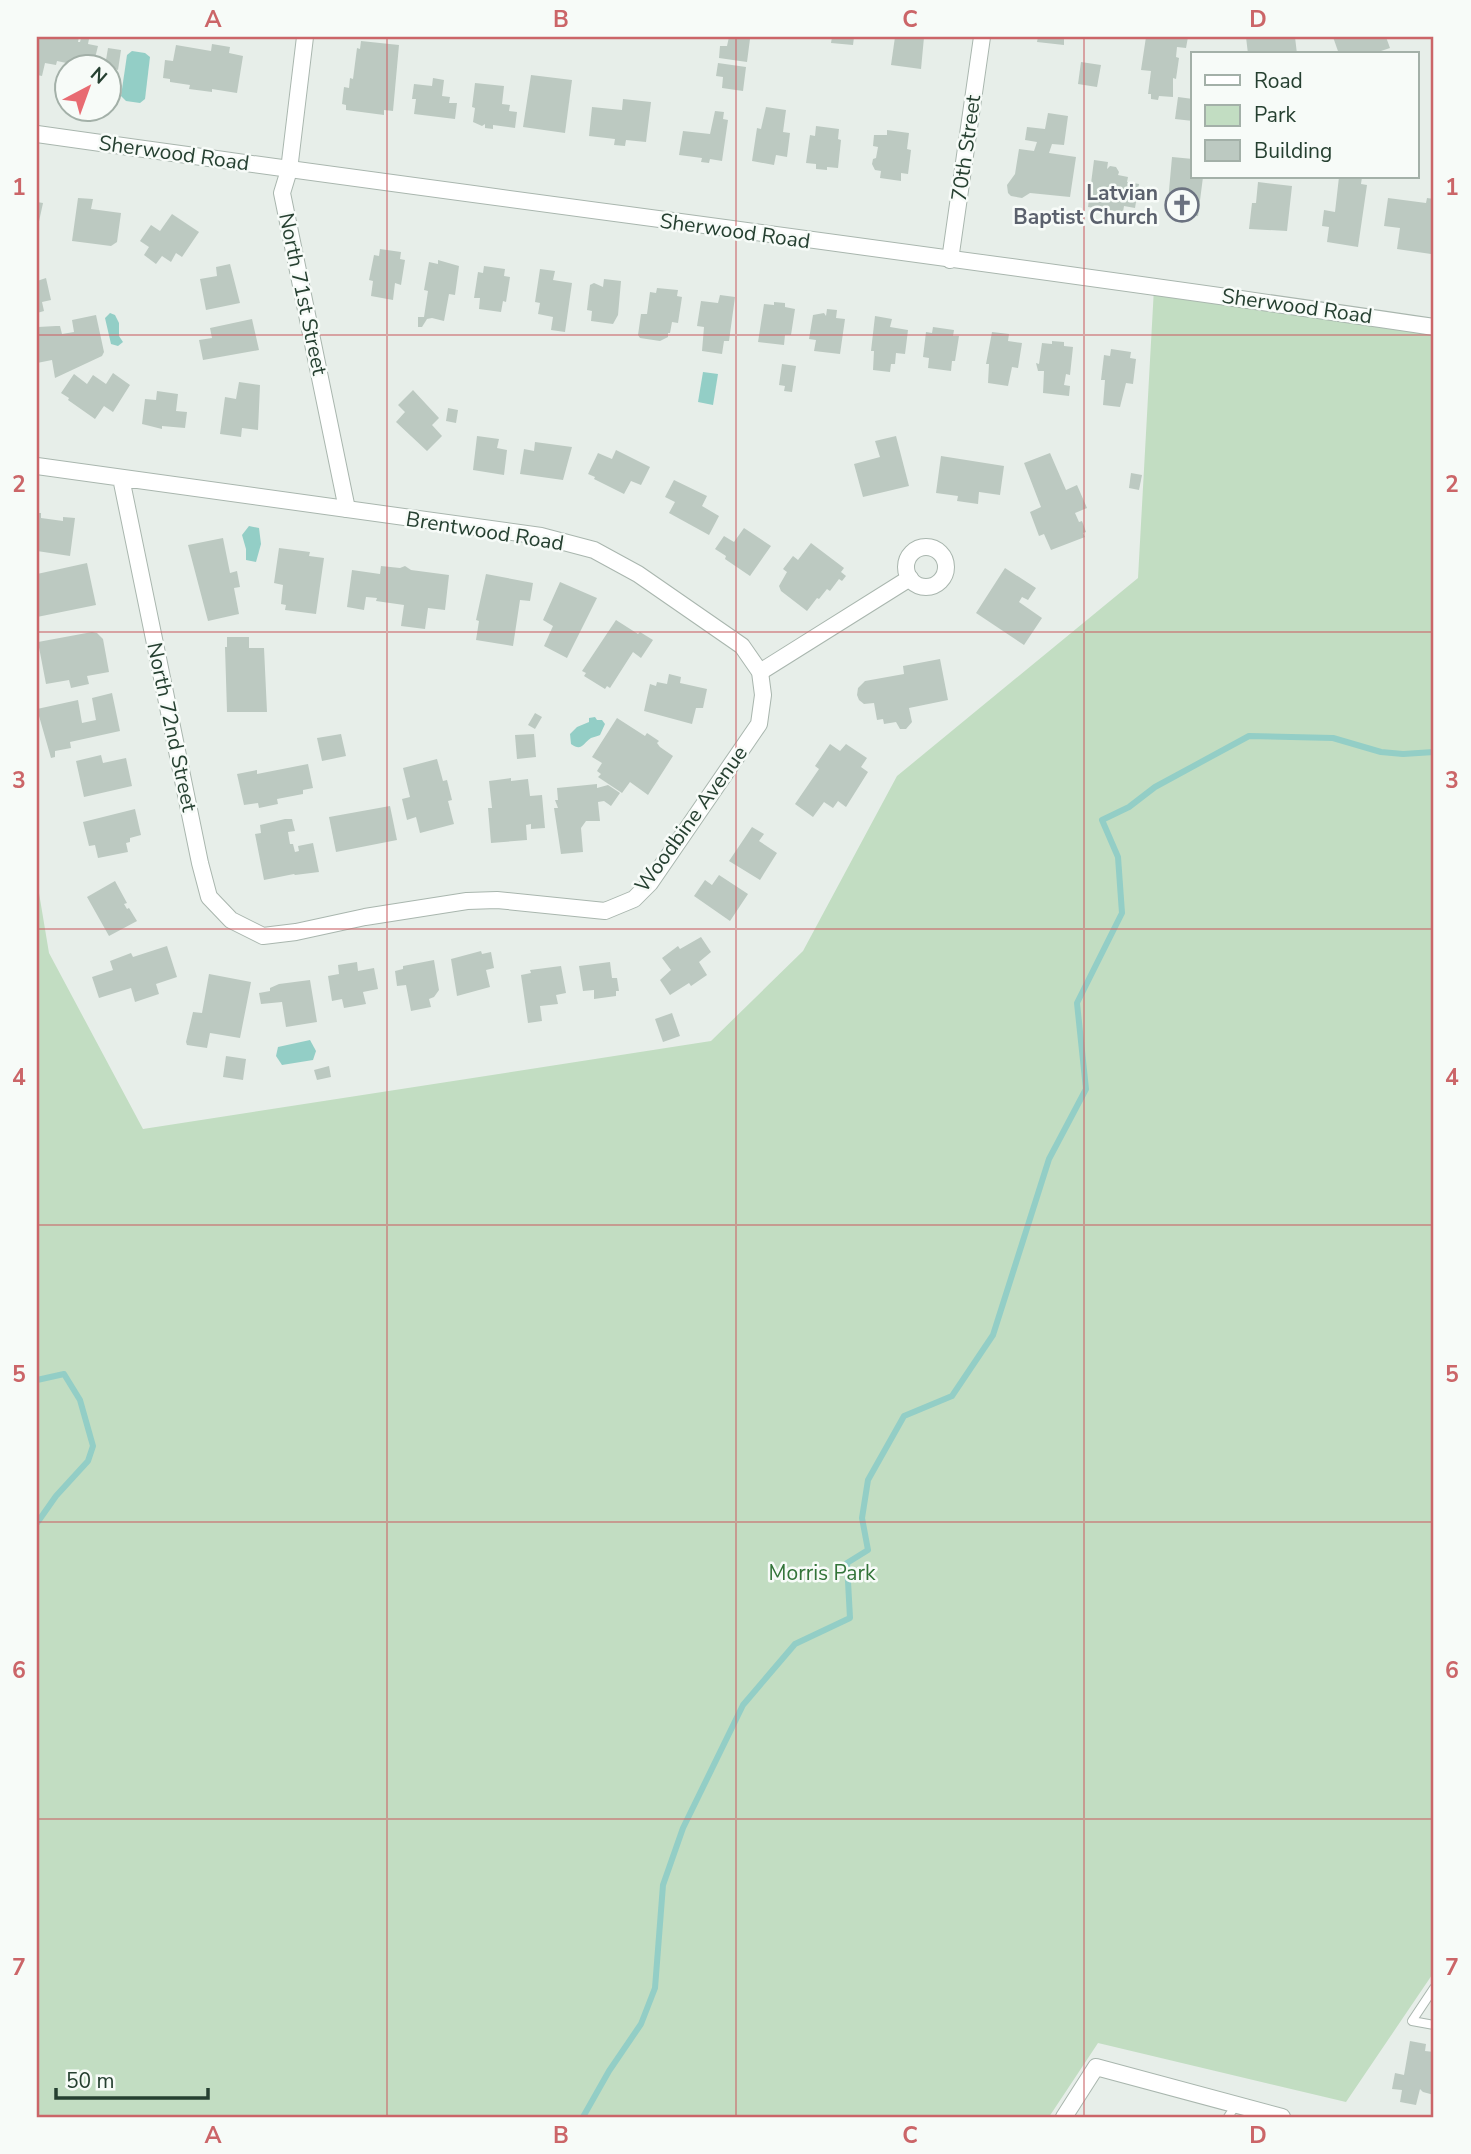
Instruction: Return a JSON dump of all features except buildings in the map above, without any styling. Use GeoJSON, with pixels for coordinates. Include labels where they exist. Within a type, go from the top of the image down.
{"type":"FeatureCollection","features":[{"type":"Feature","properties":{"kind":"street","name":"North 71st Street"},"geometry":{"type":"LineString","coordinates":[[305,37],[289,170],[282,193],[347,509]]}},
{"type":"Feature","properties":{"kind":"street","name":"70th Street"},"geometry":{"type":"LineString","coordinates":[[950,260],[982,37]]}},
{"type":"Feature","properties":{"kind":"street","name":"Sherwood Road"},"geometry":{"type":"LineString","coordinates":[[37,134],[950,260],[1150,285],[1434,327]]}},
{"type":"Feature","properties":{"kind":"street","name":"Brentwood Road"},"geometry":{"type":"LineString","coordinates":[[37,466],[541,536],[594,550],[638,574],[742,646],[760,672]]}},
{"type":"Feature","properties":{"kind":"street","name":"North 72nd Street"},"geometry":{"type":"LineString","coordinates":[[121,478],[209,897],[231,920],[263,936],[276,934]]}},
{"type":"Feature","properties":{"kind":"street"},"geometry":{"type":"LineString","coordinates":[[760,672],[909,578]]}},
{"type":"Feature","properties":{"kind":"street","name":"Woodbine Avenue"},"geometry":{"type":"LineString","coordinates":[[276,934],[467,901],[497,900],[605,911],[634,899],[650,883],[759,724],[762,695],[760,672]]}},
{"type":"Feature","properties":{"kind":"street"},"geometry":{"type":"LineString","coordinates":[[1064,2117],[1096,2067],[1232,2111],[1282,2117]]}},
{"type":"Feature","properties":{"kind":"lane"},"geometry":{"type":"LineString","coordinates":[[1434,1988],[1412,2021],[1434,2025]]}},
{"type":"Feature","properties":{"kind":"green space","name":"Morris Park"},"geometry":{"type":"Polygon","coordinates":[[[1154,288],[1434,331],[1434,1972],[1346,2102],[1098,2043],[1049,2117],[37,2117],[37,881],[49,953],[143,1129],[711,1041],[803,951],[897,776],[1138,578],[1154,288]]]}},
{"type":"Feature","properties":{"kind":"water"},"geometry":{"type":"Polygon","coordinates":[[[132,51],[145,53],[150,57],[145,99],[140,103],[126,101],[122,97],[127,55],[132,51]]]}},
{"type":"Feature","properties":{"kind":"water"},"geometry":{"type":"Polygon","coordinates":[[[110,313],[115,315],[119,323],[119,336],[123,342],[118,346],[111,344],[105,318],[110,313]]]}},
{"type":"Feature","properties":{"kind":"water"},"geometry":{"type":"Polygon","coordinates":[[[703,372],[718,374],[713,405],[698,402],[703,372]]]}},
{"type":"Feature","properties":{"kind":"water"},"geometry":{"type":"Polygon","coordinates":[[[249,526],[259,528],[261,544],[256,562],[246,560],[242,535],[249,526]]]}},
{"type":"Feature","properties":{"kind":"water"},"geometry":{"type":"Polygon","coordinates":[[[595,717],[605,724],[600,735],[580,747],[571,744],[570,734],[577,727],[589,722],[589,718],[595,717]]]}},
{"type":"Feature","properties":{"kind":"water"},"geometry":{"type":"Polygon","coordinates":[[[310,1040],[316,1051],[313,1060],[282,1065],[276,1056],[278,1047],[310,1040]]]}},
{"type":"Feature","properties":{"kind":"waterway"},"geometry":{"type":"LineString","coordinates":[[583,2117],[609,2071],[641,2024],[655,1988],[663,1885],[683,1828],[743,1705],[795,1644],[850,1618],[847,1563],[868,1550],[862,1518],[868,1480],[904,1416],[952,1396],[993,1335],[1049,1159],[1086,1089],[1077,1003],[1122,913],[1118,857],[1102,820],[1129,807],[1155,787],[1249,736],[1333,738],[1381,752],[1434,752]]}},
{"type":"Feature","properties":{"kind":"waterway"},"geometry":{"type":"LineString","coordinates":[[37,1380],[64,1374],[80,1400],[93,1446],[88,1461],[56,1496],[37,1523]]}},
{"type":"Feature","properties":{"kind":"place","name":"Latvian Baptist Church"},"geometry":{"type":"Point","coordinates":[1182,205]}}]}
